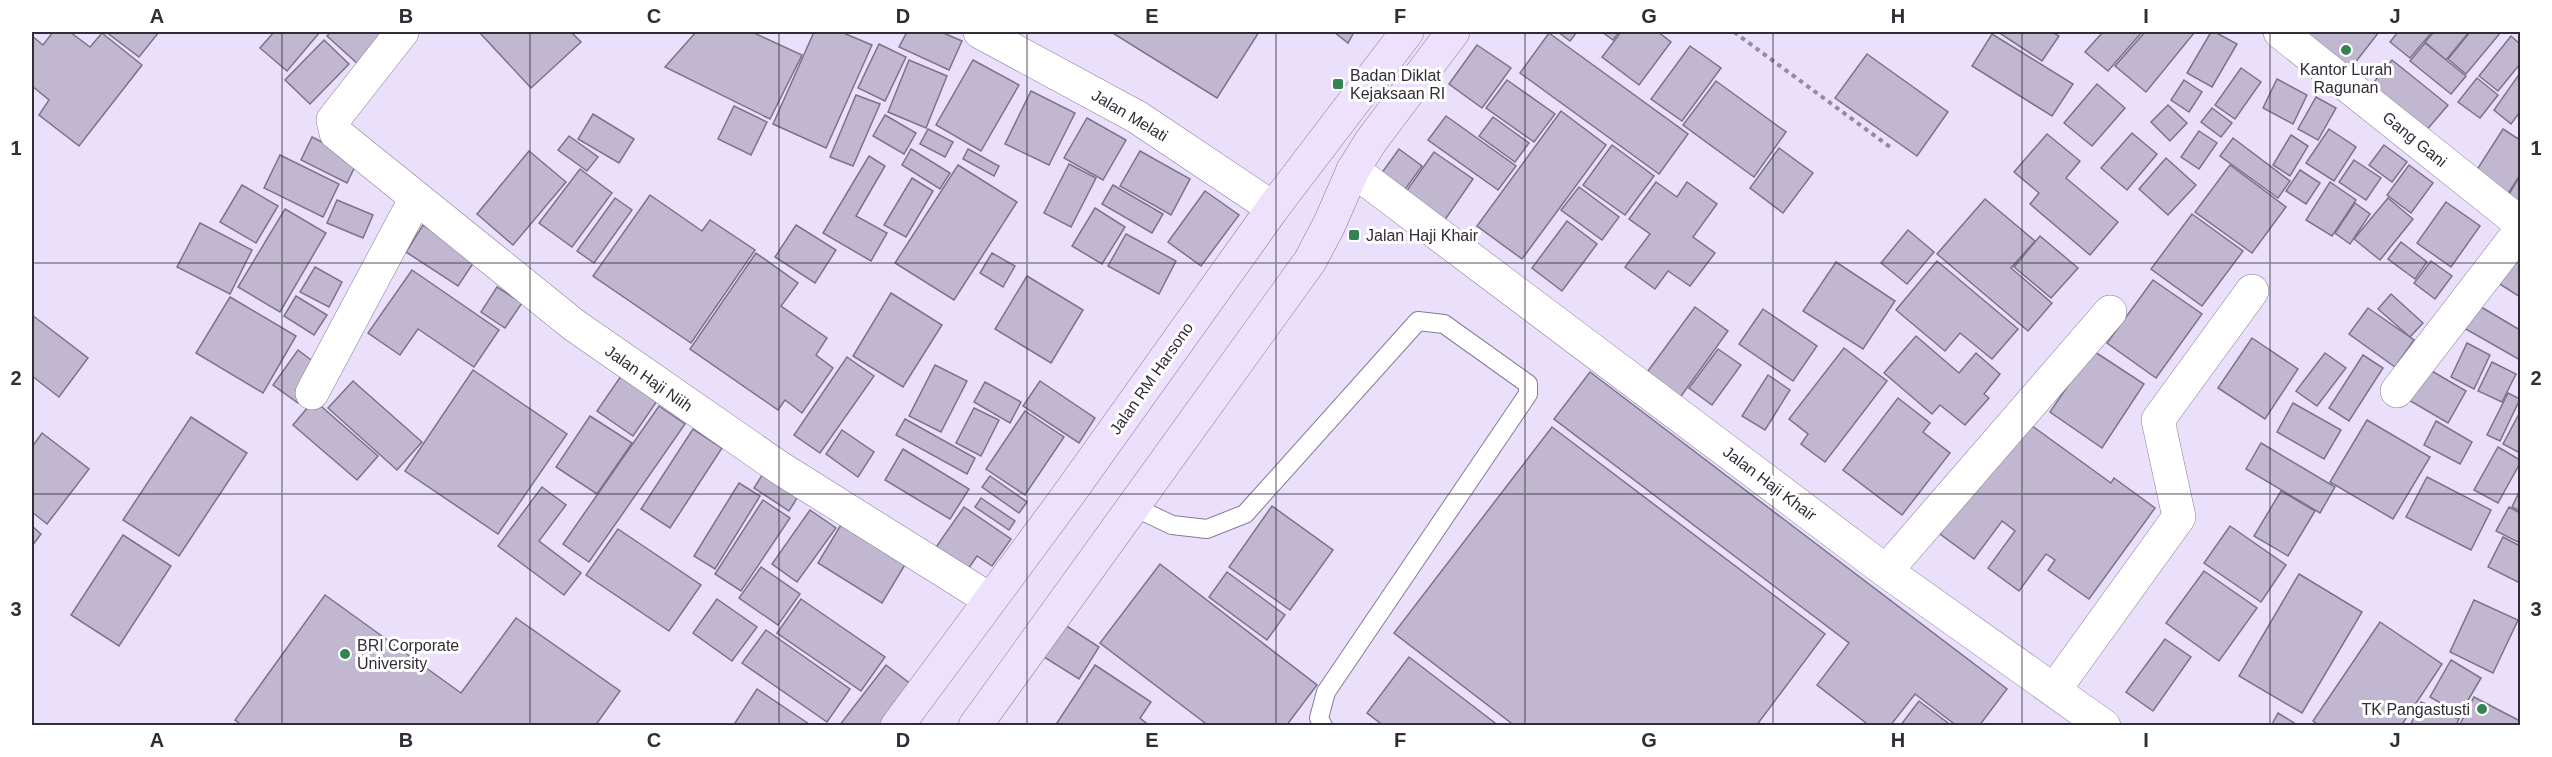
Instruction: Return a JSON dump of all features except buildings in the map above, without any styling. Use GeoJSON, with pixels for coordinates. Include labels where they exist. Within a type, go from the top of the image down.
{"type":"FeatureCollection","features":[{"type":"Feature","properties":{"kind":"main road","name":"Jalan RM Harsono"},"geometry":{"type":"LineString","coordinates":[[897,726],[989,599],[1070,493],[1273,207],[1407,32]]}},
{"type":"Feature","properties":{"kind":"main road"},"geometry":{"type":"LineString","coordinates":[[975,726],[1310,261],[1353,170],[1371,141],[1453,32]]}},
{"type":"Feature","properties":{"kind":"street","name":"Jalan Haji Niih"},"geometry":{"type":"LineString","coordinates":[[402,32],[333,120],[332,126],[336,133],[574,325],[780,468],[989,599]]}},
{"type":"Feature","properties":{"kind":"street","name":"Jalan Melati"},"geometry":{"type":"LineString","coordinates":[[980,32],[1137,117],[1273,207]]}},
{"type":"Feature","properties":{"kind":"street","name":"Gang Gani"},"geometry":{"type":"LineString","coordinates":[[2280,32],[2520,223]]}},
{"type":"Feature","properties":{"kind":"street","name":"Jalan Haji Khair"},"geometry":{"type":"LineString","coordinates":[[1353,170],[1886,570],[2104,726]]}},
{"type":"Feature","properties":{"kind":"street"},"geometry":{"type":"LineString","coordinates":[[312,393],[416,198]]}},
{"type":"Feature","properties":{"kind":"street"},"geometry":{"type":"LineString","coordinates":[[2397,391],[2520,231]]}},
{"type":"Feature","properties":{"kind":"street"},"geometry":{"type":"LineString","coordinates":[[2055,689],[2179,517],[2158,420],[2252,291]]}},
{"type":"Feature","properties":{"kind":"street"},"geometry":{"type":"LineString","coordinates":[[1886,570],[2110,312]]}},
{"type":"Feature","properties":{"kind":"lane"},"geometry":{"type":"LineString","coordinates":[[1132,506],[1172,525],[1207,529],[1245,514],[1418,321],[1444,324],[1528,384],[1528,394],[1326,692],[1319,718],[1323,726]]}},
{"type":"Feature","properties":{"kind":"path"},"geometry":{"type":"LineString","coordinates":[[1734,32],[1890,147]]}},
{"type":"Feature","properties":{"kind":"place","name":"Kantor Lurah Ragunan"},"geometry":{"type":"Point","coordinates":[2346,50]}},
{"type":"Feature","properties":{"kind":"place","name":"Badan Diklat Kejaksaan RI"},"geometry":{"type":"Point","coordinates":[1338,84]}},
{"type":"Feature","properties":{"kind":"place","name":"Jalan Haji Khair"},"geometry":{"type":"Point","coordinates":[1354,235]}},
{"type":"Feature","properties":{"kind":"place","name":"BRI Corporate University"},"geometry":{"type":"Point","coordinates":[345,654]}},
{"type":"Feature","properties":{"kind":"place","name":"TK Pangastusti"},"geometry":{"type":"Point","coordinates":[2482,709]}}]}
